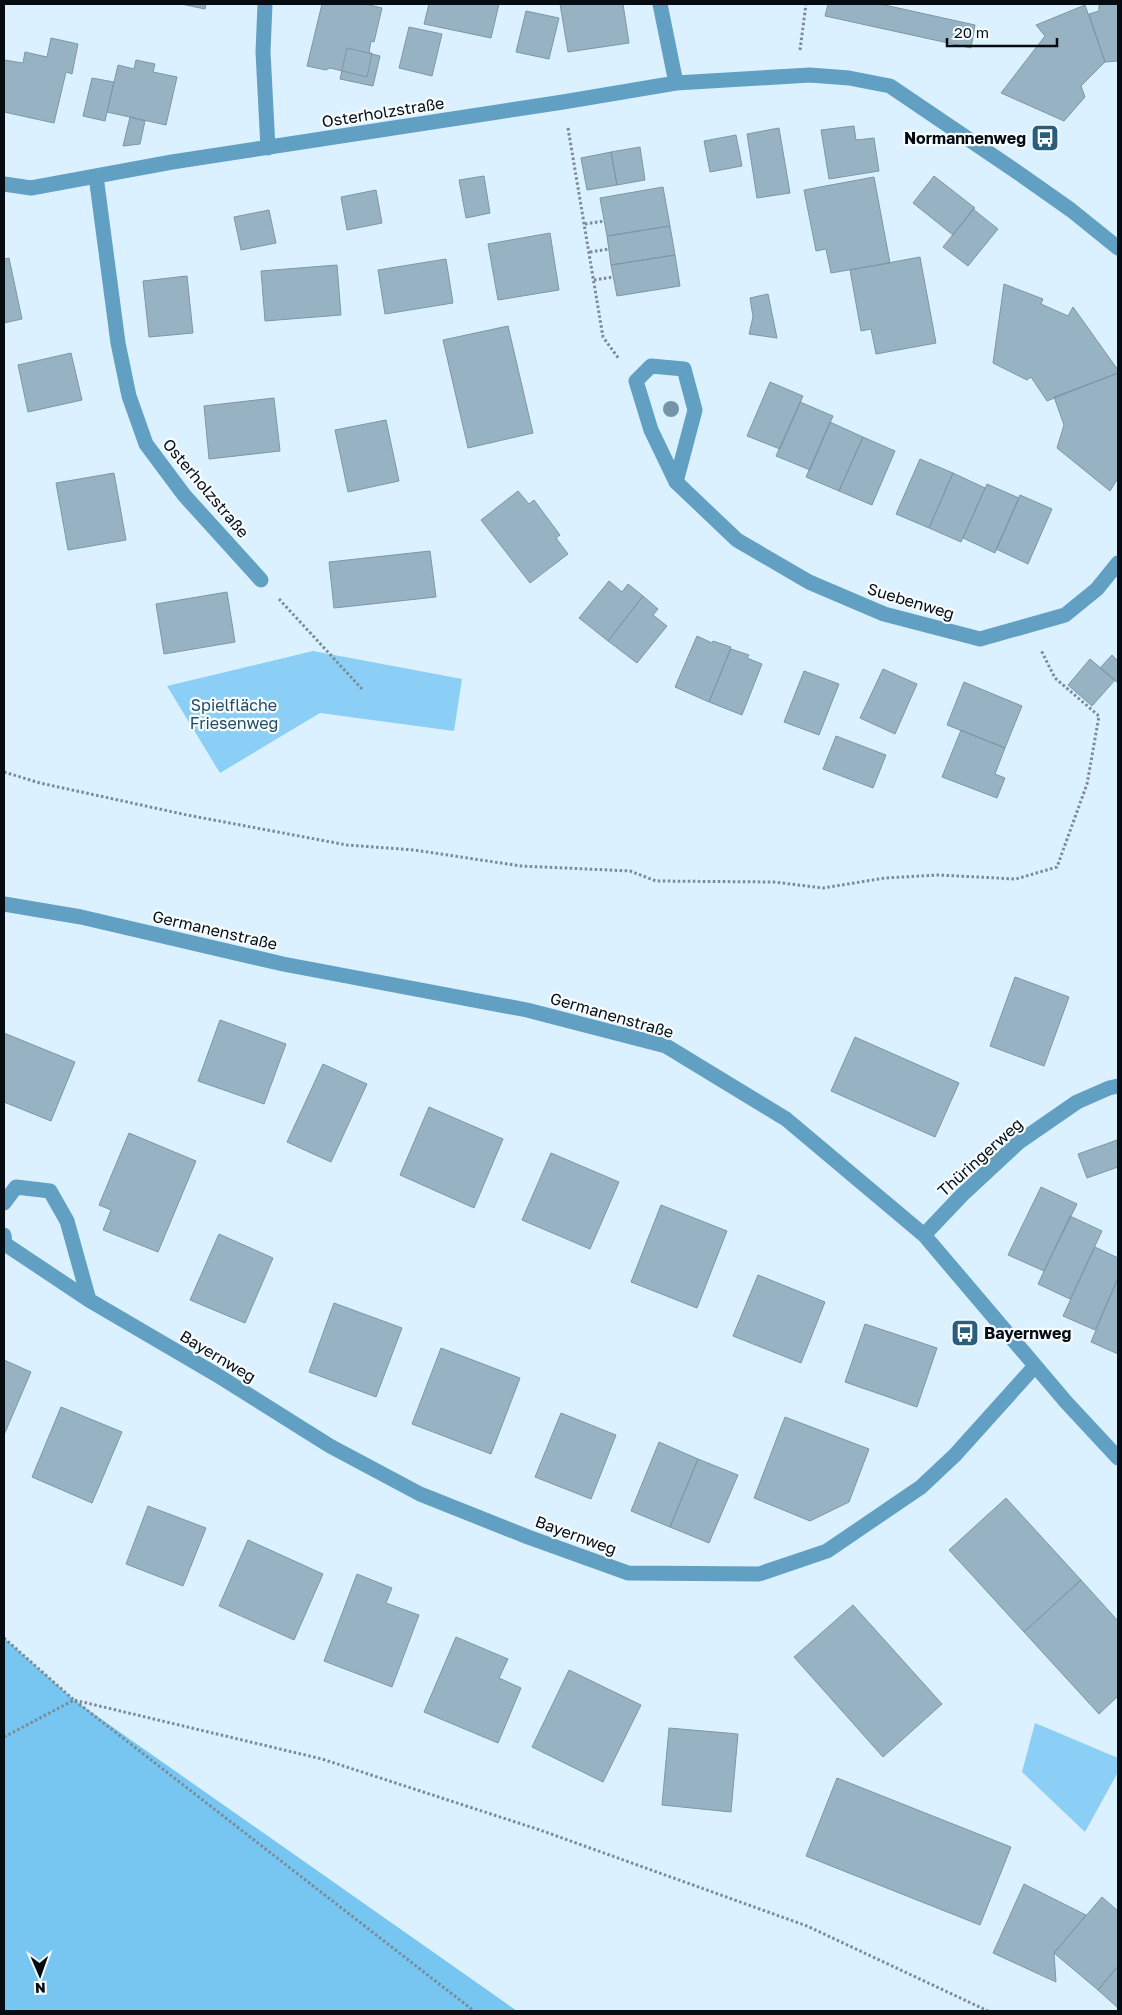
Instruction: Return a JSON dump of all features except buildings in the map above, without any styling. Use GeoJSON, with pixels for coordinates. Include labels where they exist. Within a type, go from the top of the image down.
{"type":"FeatureCollection","features":[{"type":"Feature","properties":{"kind":"street"},"geometry":{"type":"LineString","coordinates":[[266,4],[263,52],[268,148]]}},
{"type":"Feature","properties":{"kind":"street"},"geometry":{"type":"LineString","coordinates":[[660,4],[676,82]]}},
{"type":"Feature","properties":{"kind":"street","name":"Osterholzstraße"},"geometry":{"type":"LineString","coordinates":[[4,184],[30,188],[676,82],[798,75],[849,78],[890,86],[1017,172],[1118,246]]}},
{"type":"Feature","properties":{"kind":"street","name":"Osterholzstraße"},"geometry":{"type":"LineString","coordinates":[[96,176],[118,343],[129,396],[146,444],[184,495],[261,580]]}},
{"type":"Feature","properties":{"kind":"street"},"geometry":{"type":"LineString","coordinates":[[636,381],[651,366],[684,369],[695,410],[676,482]]}},
{"type":"Feature","properties":{"kind":"street","name":"Suebenweg"},"geometry":{"type":"LineString","coordinates":[[636,381],[651,430],[676,482],[737,540],[809,582],[884,614],[980,639],[1065,615],[1098,589],[1118,564]]}},
{"type":"Feature","properties":{"kind":"street","name":"Germanenstraße"},"geometry":{"type":"LineString","coordinates":[[4,904],[81,917],[283,964],[527,1010],[666,1046],[786,1119],[924,1235],[1035,1366],[1118,1458]]}},
{"type":"Feature","properties":{"kind":"street","name":"Thüringerweg"},"geometry":{"type":"LineString","coordinates":[[924,1235],[962,1195],[1019,1142],[1077,1102],[1118,1086]]}},
{"type":"Feature","properties":{"kind":"street"},"geometry":{"type":"LineString","coordinates":[[4,1203],[16,1187],[50,1191],[67,1221],[89,1300]]}},
{"type":"Feature","properties":{"kind":"street","name":"Bayernweg"},"geometry":{"type":"LineString","coordinates":[[4,1235],[5,1244],[89,1300],[217,1375],[330,1446],[420,1494],[528,1537],[628,1573],[759,1574],[827,1551],[921,1487],[955,1455],[1035,1366]]}},
{"type":"Feature","properties":{"kind":"path"},"geometry":{"type":"LineString","coordinates":[[798,75],[806,4]]}},
{"type":"Feature","properties":{"kind":"path"},"geometry":{"type":"LineString","coordinates":[[563,102],[602,337],[636,381]]}},
{"type":"Feature","properties":{"kind":"path"},"geometry":{"type":"LineString","coordinates":[[584,224],[604,221]]}},
{"type":"Feature","properties":{"kind":"path"},"geometry":{"type":"LineString","coordinates":[[589,252],[609,249]]}},
{"type":"Feature","properties":{"kind":"path"},"geometry":{"type":"LineString","coordinates":[[594,280],[614,277]]}},
{"type":"Feature","properties":{"kind":"path"},"geometry":{"type":"LineString","coordinates":[[261,580],[362,689]]}},
{"type":"Feature","properties":{"kind":"path"},"geometry":{"type":"LineString","coordinates":[[4,772],[40,783],[187,815],[347,845],[414,850],[521,866],[630,871],[656,881],[774,882],[823,888],[885,878],[938,875],[1016,879],[1057,867],[1087,784],[1099,716],[1054,678],[1029,626]]}},
{"type":"Feature","properties":{"kind":"path"},"geometry":{"type":"LineString","coordinates":[[4,1638],[74,1700],[474,2011]]}},
{"type":"Feature","properties":{"kind":"path"},"geometry":{"type":"LineString","coordinates":[[4,1737],[74,1700],[322,1759],[540,1830],[807,1926],[988,2011]]}},
{"type":"Feature","properties":{"kind":"green space","name":"Spielfläche Friesenweg"},"geometry":{"type":"Polygon","coordinates":[[[313,651],[462,679],[454,731],[320,713],[220,773],[167,686],[313,651]]]}},
{"type":"Feature","properties":{"kind":"green space"},"geometry":{"type":"Polygon","coordinates":[[[1035,1723],[1118,1758],[1118,1772],[1085,1832],[1022,1772],[1035,1723]]]}},
{"type":"Feature","properties":{"kind":"shaded area"},"geometry":{"type":"Polygon","coordinates":[[[4,1638],[74,1700],[517,2011],[4,2011],[4,1638]]]}},
{"type":"Feature","properties":{"kind":"place","name":"Normannenweg"},"geometry":{"type":"Point","coordinates":[1045,138]}},
{"type":"Feature","properties":{"kind":"place","name":"Bayernweg"},"geometry":{"type":"Point","coordinates":[965,1333]}}]}
